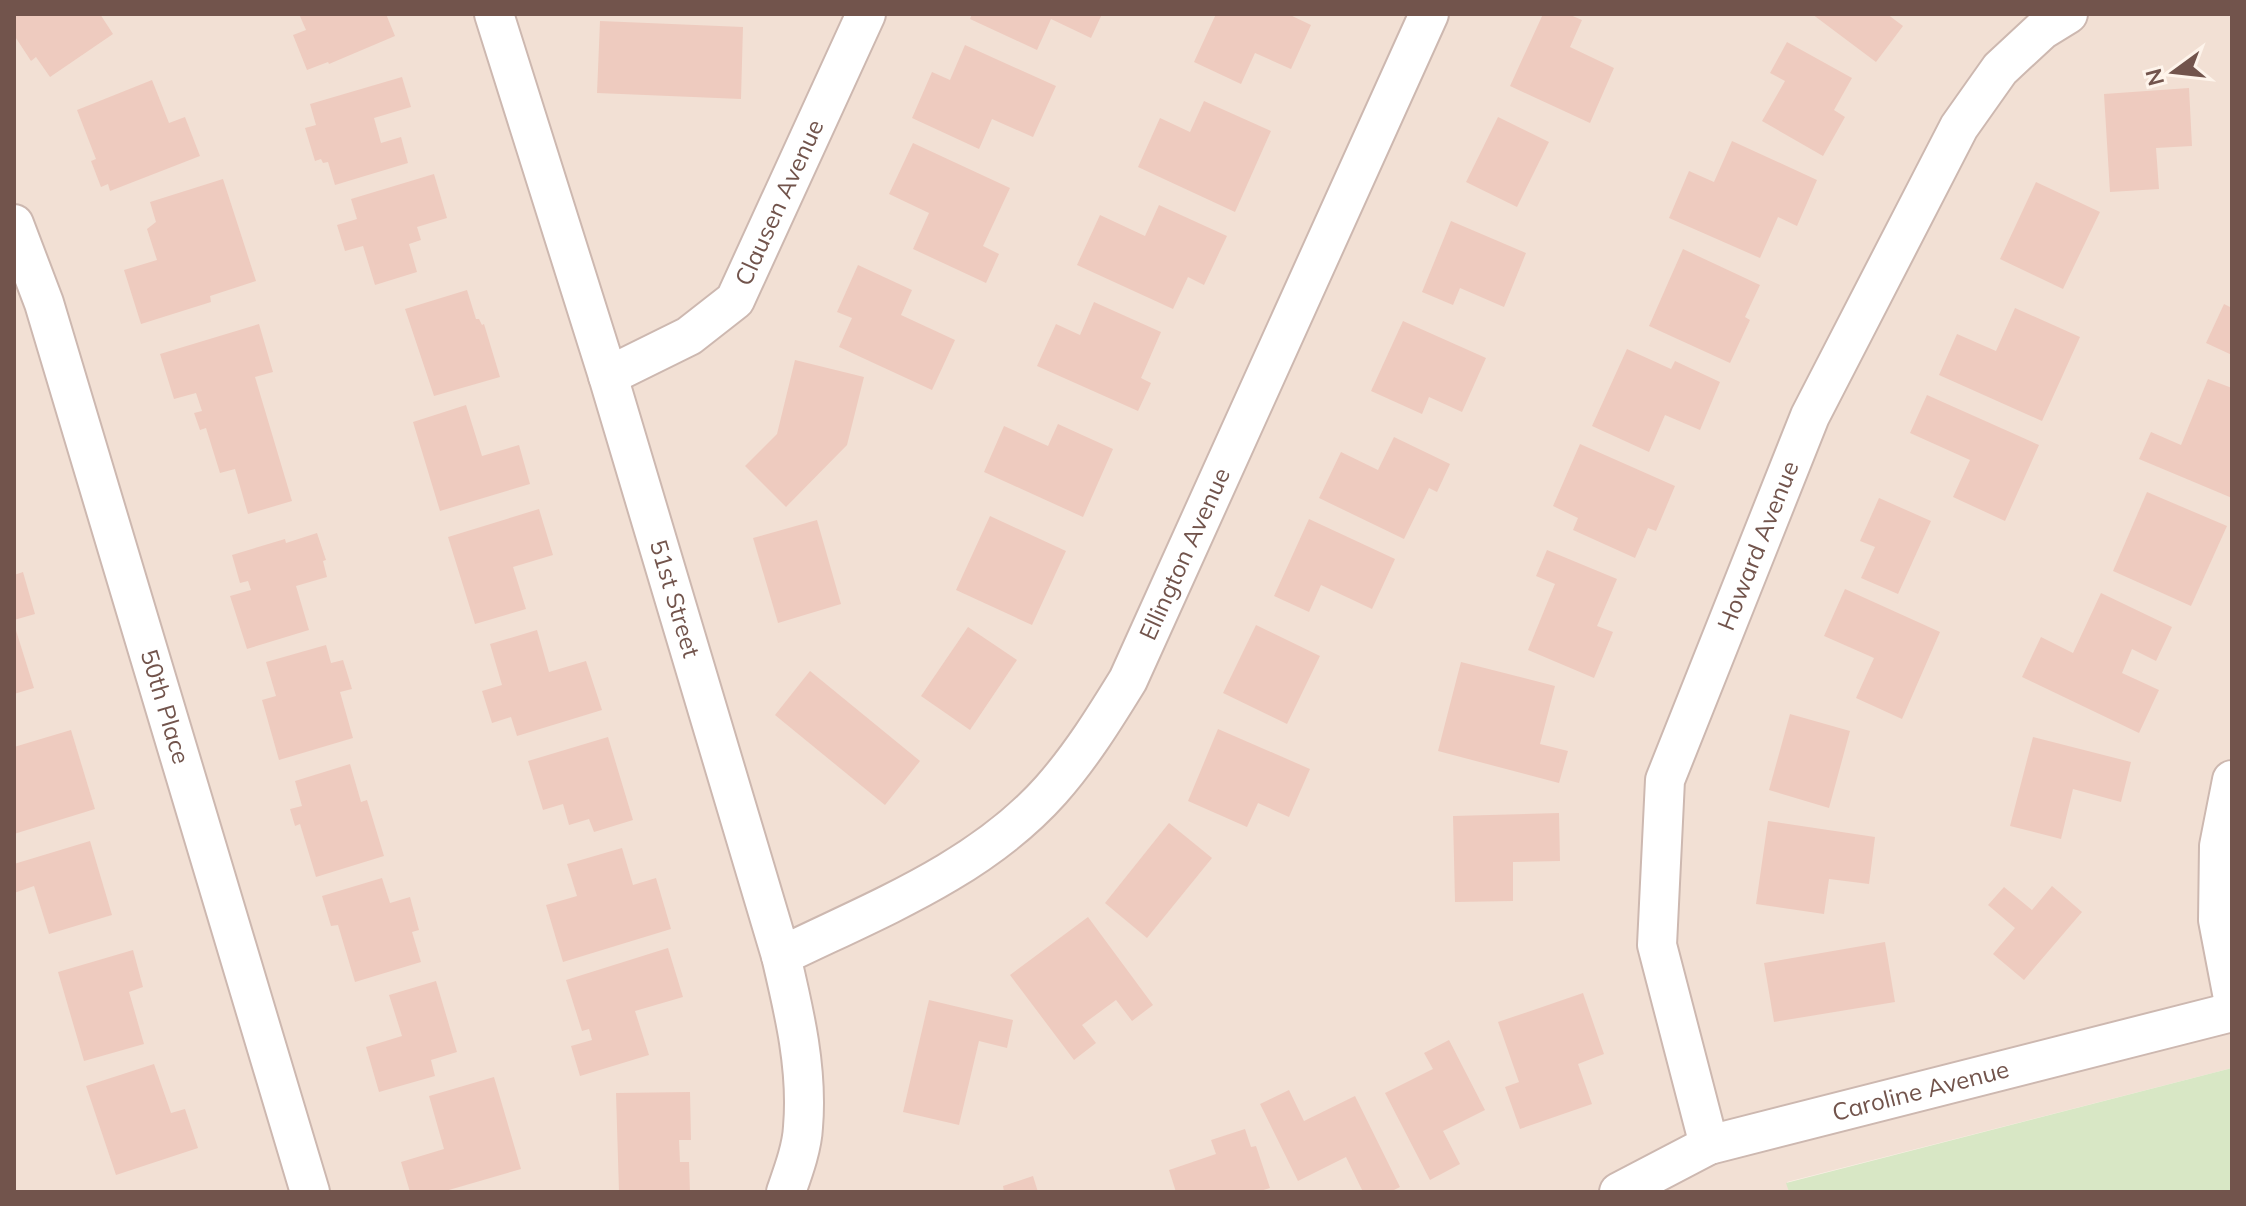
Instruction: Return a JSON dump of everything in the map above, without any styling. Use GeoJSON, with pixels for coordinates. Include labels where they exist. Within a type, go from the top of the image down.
{"type":"FeatureCollection","features":[{"type":"Feature","properties":{"kind":"street","name":"51st Street"},"geometry":{"type":"LineString","coordinates":[[494,14],[608,376],[781,956],[796,1023],[803,1128],[786,1192]]}},
{"type":"Feature","properties":{"kind":"street","name":"Clausen Avenue"},"geometry":{"type":"LineString","coordinates":[[608,376],[689,336],[735,300],[866,14]]}},
{"type":"Feature","properties":{"kind":"street","name":"Ellington Avenue"},"geometry":{"type":"LineString","coordinates":[[781,956],[935,881],[991,844],[1049,792],[1093,738],[1128,680],[1429,14]]}},
{"type":"Feature","properties":{"kind":"street","name":"Howard Avenue"},"geometry":{"type":"LineString","coordinates":[[1709,1145],[1657,945],[1665,780],[1810,416],[1959,127],[2000,69],[2042,30],[2068,14]]}},
{"type":"Feature","properties":{"kind":"street","name":"50th Place"},"geometry":{"type":"LineString","coordinates":[[14,224],[44,303],[310,1192]]}},
{"type":"Feature","properties":{"kind":"street"},"geometry":{"type":"LineString","coordinates":[[2232,780],[2219,846],[2218,920],[2232,993]]}},
{"type":"Feature","properties":{"kind":"street","name":"Caroline Avenue"},"geometry":{"type":"LineString","coordinates":[[1619,1192],[1709,1145],[2232,1012]]}},
{"type":"Feature","properties":{"kind":"shaded area"},"geometry":{"type":"Polygon","coordinates":[[[14,14],[2232,14],[2232,1068],[1787,1182],[1789,1192],[14,1192],[14,14]]]}},
{"type":"Feature","properties":{"kind":"green space"},"geometry":{"type":"Polygon","coordinates":[[[2232,1068],[2232,1192],[1789,1192],[1786,1183],[2232,1068]]]}},
{"type":"Feature","properties":{"kind":"building"},"geometry":{"type":"Polygon","coordinates":[[[14,14],[100,14],[113,34],[50,77],[36,57],[31,61],[14,35],[14,14]]]}},
{"type":"Feature","properties":{"kind":"building"},"geometry":{"type":"Polygon","coordinates":[[[299,14],[386,14],[395,36],[307,70],[293,35],[306,30],[299,14]]]}},
{"type":"Feature","properties":{"kind":"building"},"geometry":{"type":"Polygon","coordinates":[[[972,14],[1102,14],[1091,38],[1051,19],[1037,50],[970,19],[972,14]]]}},
{"type":"Feature","properties":{"kind":"building"},"geometry":{"type":"Polygon","coordinates":[[[1216,14],[1288,14],[1311,25],[1291,69],[1255,53],[1241,84],[1194,62],[1216,14]]]}},
{"type":"Feature","properties":{"kind":"building"},"geometry":{"type":"Polygon","coordinates":[[[1543,14],[1568,14],[1582,20],[1570,47],[1614,68],[1590,123],[1510,86],[1543,14]]]}},
{"type":"Feature","properties":{"kind":"building"},"geometry":{"type":"Polygon","coordinates":[[[1812,14],[1887,14],[1903,26],[1876,62],[1812,14]]]}},
{"type":"Feature","properties":{"kind":"building"},"geometry":{"type":"Polygon","coordinates":[[[600,21],[743,27],[741,99],[597,93],[600,21]]]}},
{"type":"Feature","properties":{"kind":"building"},"geometry":{"type":"Polygon","coordinates":[[[1787,42],[1852,78],[1834,110],[1845,117],[1823,156],[1762,121],[1785,81],[1770,73],[1787,42]]]}},
{"type":"Feature","properties":{"kind":"building"},"geometry":{"type":"Polygon","coordinates":[[[965,45],[1056,86],[1033,137],[992,119],[979,149],[912,118],[932,72],[950,80],[965,45]]]}},
{"type":"Feature","properties":{"kind":"building"},"geometry":{"type":"Polygon","coordinates":[[[402,77],[411,107],[374,118],[381,143],[401,137],[408,163],[335,185],[328,162],[323,163],[321,159],[315,161],[305,128],[316,125],[310,104],[402,77]]]}},
{"type":"Feature","properties":{"kind":"building"},"geometry":{"type":"Polygon","coordinates":[[[152,80],[169,123],[185,117],[200,156],[110,191],[108,184],[101,187],[91,161],[96,159],[77,110],[152,80]]]}},
{"type":"Feature","properties":{"kind":"building"},"geometry":{"type":"Polygon","coordinates":[[[2189,88],[2192,146],[2156,148],[2159,189],[2110,192],[2104,94],[2189,88]]]}},
{"type":"Feature","properties":{"kind":"building"},"geometry":{"type":"Polygon","coordinates":[[[1204,101],[1271,131],[1235,212],[1138,167],[1160,118],[1190,132],[1204,101]]]}},
{"type":"Feature","properties":{"kind":"building"},"geometry":{"type":"Polygon","coordinates":[[[1498,117],[1549,142],[1517,207],[1466,182],[1498,117]]]}},
{"type":"Feature","properties":{"kind":"building"},"geometry":{"type":"Polygon","coordinates":[[[1732,141],[1817,180],[1797,226],[1778,217],[1760,258],[1669,218],[1689,171],[1714,182],[1732,141]]]}},
{"type":"Feature","properties":{"kind":"building"},"geometry":{"type":"Polygon","coordinates":[[[913,143],[1010,188],[983,246],[999,254],[986,283],[913,249],[929,213],[889,194],[913,143]]]}},
{"type":"Feature","properties":{"kind":"building"},"geometry":{"type":"Polygon","coordinates":[[[434,174],[447,218],[417,227],[421,240],[409,244],[417,272],[375,285],[363,246],[345,251],[337,225],[357,219],[351,199],[434,174]]]}},
{"type":"Feature","properties":{"kind":"building"},"geometry":{"type":"Polygon","coordinates":[[[223,179],[256,281],[210,296],[211,302],[141,324],[124,270],[157,260],[147,229],[156,222],[150,202],[223,179]]]}},
{"type":"Feature","properties":{"kind":"building"},"geometry":{"type":"Polygon","coordinates":[[[2036,182],[2100,212],[2063,289],[2000,259],[2036,182]]]}},
{"type":"Feature","properties":{"kind":"building"},"geometry":{"type":"Polygon","coordinates":[[[1159,205],[1227,236],[1204,285],[1188,277],[1173,309],[1077,265],[1100,215],[1145,236],[1159,205]]]}},
{"type":"Feature","properties":{"kind":"building"},"geometry":{"type":"Polygon","coordinates":[[[1451,221],[1526,253],[1504,307],[1460,288],[1453,305],[1422,292],[1451,221]]]}},
{"type":"Feature","properties":{"kind":"building"},"geometry":{"type":"Polygon","coordinates":[[[1683,249],[1760,285],[1745,317],[1750,320],[1730,363],[1649,326],[1683,249]]]}},
{"type":"Feature","properties":{"kind":"building"},"geometry":{"type":"Polygon","coordinates":[[[858,265],[912,290],[901,315],[955,340],[932,390],[839,347],[852,318],[837,312],[858,265]]]}},
{"type":"Feature","properties":{"kind":"building"},"geometry":{"type":"Polygon","coordinates":[[[467,290],[476,319],[484,324],[500,377],[434,396],[405,309],[467,290]]]}},
{"type":"Feature","properties":{"kind":"building"},"geometry":{"type":"Polygon","coordinates":[[[1094,302],[1161,332],[1141,378],[1151,383],[1138,411],[1037,366],[1056,324],[1080,335],[1094,302]]]}},
{"type":"Feature","properties":{"kind":"building"},"geometry":{"type":"Polygon","coordinates":[[[2224,304],[2232,308],[2232,355],[2206,343],[2224,304]]]}},
{"type":"Feature","properties":{"kind":"building"},"geometry":{"type":"Polygon","coordinates":[[[2015,308],[2080,337],[2042,421],[1939,375],[1957,334],[1996,351],[2015,308]]]}},
{"type":"Feature","properties":{"kind":"building"},"geometry":{"type":"Polygon","coordinates":[[[1403,321],[1486,358],[1462,412],[1429,397],[1422,414],[1371,391],[1403,321]]]}},
{"type":"Feature","properties":{"kind":"building"},"geometry":{"type":"Polygon","coordinates":[[[259,324],[273,372],[255,377],[292,501],[248,514],[235,469],[220,473],[206,428],[200,430],[194,413],[202,411],[196,393],[174,399],[160,354],[259,324]]]}},
{"type":"Feature","properties":{"kind":"building"},"geometry":{"type":"Polygon","coordinates":[[[1627,349],[1671,369],[1675,361],[1720,382],[1700,430],[1665,415],[1649,452],[1592,426],[1627,349]]]}},
{"type":"Feature","properties":{"kind":"building"},"geometry":{"type":"Polygon","coordinates":[[[795,360],[864,377],[847,445],[786,507],[745,466],[777,434],[795,360]]]}},
{"type":"Feature","properties":{"kind":"building"},"geometry":{"type":"Polygon","coordinates":[[[2208,379],[2232,388],[2232,498],[2139,459],[2151,432],[2181,445],[2208,379]]]}},
{"type":"Feature","properties":{"kind":"building"},"geometry":{"type":"Polygon","coordinates":[[[1927,395],[2039,445],[2005,521],[1953,497],[1970,460],[1910,433],[1927,395]]]}},
{"type":"Feature","properties":{"kind":"building"},"geometry":{"type":"Polygon","coordinates":[[[466,405],[482,456],[519,445],[530,484],[440,511],[413,422],[466,405]]]}},
{"type":"Feature","properties":{"kind":"building"},"geometry":{"type":"Polygon","coordinates":[[[1058,424],[1113,449],[1083,517],[984,472],[1004,426],[1048,446],[1058,424]]]}},
{"type":"Feature","properties":{"kind":"building"},"geometry":{"type":"Polygon","coordinates":[[[1394,437],[1450,464],[1437,492],[1429,488],[1404,539],[1319,498],[1341,452],[1378,470],[1394,437]]]}},
{"type":"Feature","properties":{"kind":"building"},"geometry":{"type":"Polygon","coordinates":[[[1580,444],[1675,486],[1656,531],[1648,528],[1635,558],[1573,530],[1578,518],[1553,506],[1580,444]]]}},
{"type":"Feature","properties":{"kind":"building"},"geometry":{"type":"Polygon","coordinates":[[[2147,492],[2227,526],[2191,606],[2113,571],[2147,492]]]}},
{"type":"Feature","properties":{"kind":"building"},"geometry":{"type":"Polygon","coordinates":[[[1879,498],[1931,521],[1898,594],[1861,578],[1875,547],[1860,541],[1879,498]]]}},
{"type":"Feature","properties":{"kind":"building"},"geometry":{"type":"Polygon","coordinates":[[[539,509],[553,555],[513,567],[526,609],[475,624],[448,537],[539,509]]]}},
{"type":"Feature","properties":{"kind":"building"},"geometry":{"type":"Polygon","coordinates":[[[990,516],[1066,551],[1032,625],[956,590],[990,516]]]}},
{"type":"Feature","properties":{"kind":"building"},"geometry":{"type":"Polygon","coordinates":[[[1309,519],[1395,559],[1372,609],[1321,585],[1309,612],[1274,596],[1309,519]]]}},
{"type":"Feature","properties":{"kind":"building"},"geometry":{"type":"Polygon","coordinates":[[[817,520],[841,604],[778,623],[753,538],[817,520]]]}},
{"type":"Feature","properties":{"kind":"building"},"geometry":{"type":"Polygon","coordinates":[[[317,533],[326,560],[323,561],[327,577],[296,586],[309,630],[247,649],[230,596],[251,590],[248,581],[240,583],[232,555],[317,533]]]}},
{"type":"Feature","properties":{"kind":"building"},"geometry":{"type":"Polygon","coordinates":[[[1547,550],[1617,579],[1597,626],[1613,632],[1594,678],[1528,650],[1555,584],[1536,576],[1547,550]]]}},
{"type":"Feature","properties":{"kind":"building"},"geometry":{"type":"Polygon","coordinates":[[[23,572],[35,614],[14,620],[14,575],[23,572]]]}},
{"type":"Feature","properties":{"kind":"building"},"geometry":{"type":"Polygon","coordinates":[[[1845,589],[1940,632],[1902,719],[1856,698],[1874,658],[1824,636],[1845,589]]]}},
{"type":"Feature","properties":{"kind":"building"},"geometry":{"type":"Polygon","coordinates":[[[2101,593],[2172,627],[2156,661],[2132,649],[2122,673],[2159,690],[2139,733],[2022,677],[2041,637],[2073,653],[2101,593]]]}},
{"type":"Feature","properties":{"kind":"building"},"geometry":{"type":"Polygon","coordinates":[[[14,624],[34,688],[14,694],[14,624]]]}},
{"type":"Feature","properties":{"kind":"building"},"geometry":{"type":"Polygon","coordinates":[[[1256,625],[1320,656],[1287,724],[1223,693],[1256,625]]]}},
{"type":"Feature","properties":{"kind":"building"},"geometry":{"type":"Polygon","coordinates":[[[968,627],[1017,660],[970,730],[921,696],[968,627]]]}},
{"type":"Feature","properties":{"kind":"building"},"geometry":{"type":"Polygon","coordinates":[[[537,630],[549,672],[586,661],[602,710],[517,736],[511,717],[492,723],[482,691],[502,685],[490,644],[537,630]]]}},
{"type":"Feature","properties":{"kind":"building"},"geometry":{"type":"Polygon","coordinates":[[[326,645],[331,663],[343,660],[352,689],[340,692],[353,738],[279,760],[262,700],[276,696],[266,662],[326,645]]]}},
{"type":"Feature","properties":{"kind":"building"},"geometry":{"type":"Polygon","coordinates":[[[1461,662],[1555,686],[1540,744],[1568,751],[1559,783],[1438,751],[1461,662]]]}},
{"type":"Feature","properties":{"kind":"building"},"geometry":{"type":"Polygon","coordinates":[[[810,671],[920,761],[885,805],[775,715],[810,671]]]}},
{"type":"Feature","properties":{"kind":"building"},"geometry":{"type":"Polygon","coordinates":[[[1790,714],[1850,731],[1829,808],[1769,790],[1790,714]]]}},
{"type":"Feature","properties":{"kind":"building"},"geometry":{"type":"Polygon","coordinates":[[[1218,729],[1310,769],[1289,817],[1258,803],[1247,827],[1188,801],[1218,729]]]}},
{"type":"Feature","properties":{"kind":"building"},"geometry":{"type":"Polygon","coordinates":[[[71,730],[95,809],[14,834],[14,747],[71,730]]]}},
{"type":"Feature","properties":{"kind":"building"},"geometry":{"type":"Polygon","coordinates":[[[608,737],[633,820],[594,832],[589,819],[569,825],[563,804],[543,810],[528,761],[608,737]]]}},
{"type":"Feature","properties":{"kind":"building"},"geometry":{"type":"Polygon","coordinates":[[[2033,737],[2131,762],[2121,802],[2073,789],[2061,839],[2010,826],[2033,737]]]}},
{"type":"Feature","properties":{"kind":"building"},"geometry":{"type":"Polygon","coordinates":[[[350,764],[361,802],[367,800],[384,856],[316,877],[300,824],[295,826],[290,809],[302,806],[295,781],[350,764]]]}},
{"type":"Feature","properties":{"kind":"building"},"geometry":{"type":"Polygon","coordinates":[[[1559,813],[1560,861],[1513,862],[1513,901],[1455,902],[1453,816],[1559,813]]]}},
{"type":"Feature","properties":{"kind":"building"},"geometry":{"type":"Polygon","coordinates":[[[1768,821],[1875,837],[1869,884],[1829,879],[1824,914],[1756,904],[1768,821]]]}},
{"type":"Feature","properties":{"kind":"building"},"geometry":{"type":"Polygon","coordinates":[[[1169,823],[1212,858],[1147,938],[1105,903],[1169,823]]]}},
{"type":"Feature","properties":{"kind":"building"},"geometry":{"type":"Polygon","coordinates":[[[90,841],[112,915],[49,934],[34,886],[14,893],[14,864],[90,841]]]}},
{"type":"Feature","properties":{"kind":"building"},"geometry":{"type":"Polygon","coordinates":[[[622,848],[633,885],[656,878],[671,929],[563,962],[546,905],[577,896],[567,864],[622,848]]]}},
{"type":"Feature","properties":{"kind":"building"},"geometry":{"type":"Polygon","coordinates":[[[382,878],[390,903],[410,897],[419,930],[412,932],[421,962],[355,982],[338,925],[331,926],[322,896],[382,878]]]}},
{"type":"Feature","properties":{"kind":"building"},"geometry":{"type":"Polygon","coordinates":[[[2052,886],[2082,912],[2024,980],[1993,954],[2015,928],[1988,905],[2004,887],[2032,910],[2052,886]]]}},
{"type":"Feature","properties":{"kind":"building"},"geometry":{"type":"Polygon","coordinates":[[[1088,917],[1153,1005],[1132,1021],[1116,1000],[1082,1025],[1096,1043],[1074,1060],[1010,975],[1088,917]]]}},
{"type":"Feature","properties":{"kind":"building"},"geometry":{"type":"Polygon","coordinates":[[[1885,942],[1895,1002],[1774,1022],[1764,963],[1885,942]]]}},
{"type":"Feature","properties":{"kind":"building"},"geometry":{"type":"Polygon","coordinates":[[[668,948],[683,997],[635,1011],[649,1055],[580,1076],[571,1046],[592,1040],[589,1029],[582,1031],[566,980],[668,948]]]}},
{"type":"Feature","properties":{"kind":"building"},"geometry":{"type":"Polygon","coordinates":[[[133,950],[143,987],[129,992],[144,1044],[84,1061],[58,972],[133,950]]]}},
{"type":"Feature","properties":{"kind":"building"},"geometry":{"type":"Polygon","coordinates":[[[436,981],[457,1052],[431,1060],[435,1076],[379,1092],[366,1047],[402,1036],[389,995],[436,981]]]}},
{"type":"Feature","properties":{"kind":"building"},"geometry":{"type":"Polygon","coordinates":[[[1583,993],[1604,1054],[1578,1064],[1592,1104],[1520,1129],[1505,1087],[1519,1082],[1498,1022],[1583,993]]]}},
{"type":"Feature","properties":{"kind":"building"},"geometry":{"type":"Polygon","coordinates":[[[929,1000],[1013,1020],[1007,1048],[979,1041],[959,1125],[903,1112],[929,1000]]]}},
{"type":"Feature","properties":{"kind":"building"},"geometry":{"type":"Polygon","coordinates":[[[1449,1040],[1485,1110],[1443,1131],[1460,1164],[1430,1180],[1385,1093],[1433,1069],[1424,1053],[1449,1040]]]}},
{"type":"Feature","properties":{"kind":"building"},"geometry":{"type":"Polygon","coordinates":[[[154,1064],[171,1113],[185,1109],[198,1148],[116,1175],[86,1086],[154,1064]]]}},
{"type":"Feature","properties":{"kind":"building"},"geometry":{"type":"Polygon","coordinates":[[[494,1077],[521,1169],[442,1192],[410,1192],[401,1162],[444,1149],[429,1096],[494,1077]]]}},
{"type":"Feature","properties":{"kind":"building"},"geometry":{"type":"Polygon","coordinates":[[[1289,1090],[1304,1121],[1355,1096],[1400,1187],[1390,1192],[1363,1192],[1346,1157],[1298,1181],[1260,1104],[1289,1090]]]}},
{"type":"Feature","properties":{"kind":"building"},"geometry":{"type":"Polygon","coordinates":[[[690,1092],[691,1140],[679,1140],[680,1162],[689,1162],[690,1192],[619,1192],[616,1093],[690,1092]]]}},
{"type":"Feature","properties":{"kind":"building"},"geometry":{"type":"Polygon","coordinates":[[[1245,1129],[1251,1147],[1256,1146],[1270,1188],[1257,1192],[1176,1192],[1169,1170],[1216,1154],[1211,1140],[1245,1129]]]}},
{"type":"Feature","properties":{"kind":"building"},"geometry":{"type":"Polygon","coordinates":[[[1033,1176],[1038,1192],[1004,1192],[1003,1186],[1033,1176]]]}}]}
